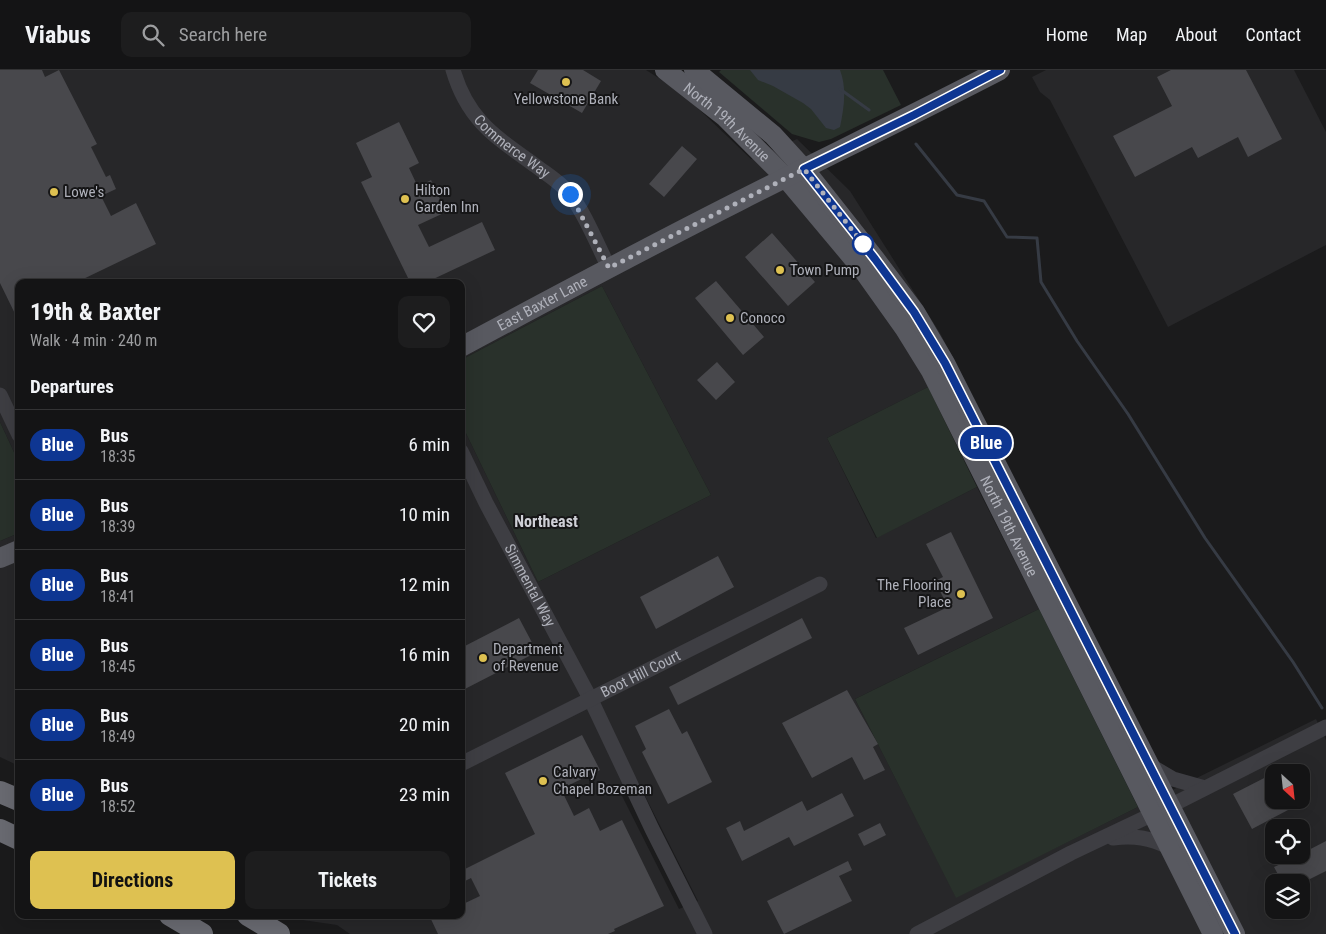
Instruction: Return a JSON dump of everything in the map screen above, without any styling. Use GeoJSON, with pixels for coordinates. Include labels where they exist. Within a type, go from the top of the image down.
{"type":"FeatureCollection","features":[{"type":"Feature","properties":{"kind":"highway"},"geometry":{"type":"LineString","coordinates":[[0,792],[15,798]]}},
{"type":"Feature","properties":{"kind":"highway"},"geometry":{"type":"LineString","coordinates":[[0,830],[15,837]]}},
{"type":"Feature","properties":{"kind":"highway"},"geometry":{"type":"LineString","coordinates":[[177,919],[202,934]]}},
{"type":"Feature","properties":{"kind":"highway"},"geometry":{"type":"LineString","coordinates":[[255,919],[279,934]]}},
{"type":"Feature","properties":{"kind":"main road","name":"North 19th Avenue"},"geometry":{"type":"LineString","coordinates":[[665,70],[725,118],[786,178],[863,270],[905,329],[931,371],[1162,810],[1234,934]]}},
{"type":"Feature","properties":{"kind":"main road","name":"North 19th Avenue"},"geometry":{"type":"LineString","coordinates":[[694,70],[773,135],[804,169],[914,312],[945,363],[1151,766],[1169,847],[1212,934]]}},
{"type":"Feature","properties":{"kind":"main road","name":"East Baxter Lane"},"geometry":{"type":"LineString","coordinates":[[465,345],[609,268],[1000,70]]}},
{"type":"Feature","properties":{"kind":"main road"},"geometry":{"type":"LineString","coordinates":[[0,558],[15,552]]}},
{"type":"Feature","properties":{"kind":"street","name":"Commerce Way"},"geometry":{"type":"LineString","coordinates":[[453,70],[457,85],[465,100],[474,116],[486,129],[557,181],[570,194],[609,268]]}},
{"type":"Feature","properties":{"kind":"street"},"geometry":{"type":"LineString","coordinates":[[0,396],[15,427]]}},
{"type":"Feature","properties":{"kind":"street","name":"Simmental Way"},"geometry":{"type":"LineString","coordinates":[[465,459],[486,504],[590,700],[652,830],[705,934]]}},
{"type":"Feature","properties":{"kind":"street","name":"Boot Hill Court"},"geometry":{"type":"LineString","coordinates":[[465,762],[820,584]]}},
{"type":"Feature","properties":{"kind":"street"},"geometry":{"type":"LineString","coordinates":[[917,934],[1071,853],[1162,810],[1326,727]]}},
{"type":"Feature","properties":{"kind":"street"},"geometry":{"type":"LineString","coordinates":[[1151,766],[1172,779],[1205,788]]}},
{"type":"Feature","properties":{"kind":"street"},"geometry":{"type":"LineString","coordinates":[[1096,841],[1134,836],[1154,840],[1169,847]]}},
{"type":"Feature","properties":{"kind":"shaded area"},"geometry":{"type":"Polygon","coordinates":[[[0,70],[646,70],[682,93],[751,159],[797,139],[850,191],[940,333],[960,371],[827,438],[876,538],[977,487],[1039,609],[855,699],[956,897],[1316,719],[1326,740],[1326,934],[350,934],[337,925],[296,919],[465,919],[465,431],[538,582],[711,495],[602,286],[465,358],[465,279],[15,279],[15,454],[0,422],[0,70]],[[636,778],[618,788],[679,909],[698,901],[636,778]]]}},
{"type":"Feature","properties":{"kind":"shaded area"},"geometry":{"type":"Polygon","coordinates":[[[721,70],[883,70],[901,105],[831,139],[819,142],[792,134],[719,72],[721,70]]]}},
{"type":"Feature","properties":{"kind":"shaded area"},"geometry":{"type":"Polygon","coordinates":[[[750,70],[840,70],[844,91],[844,105],[840,127],[834,130],[826,128],[811,109],[773,86],[758,80],[750,70]]]}},
{"type":"Feature","properties":{"kind":"shaded area"},"geometry":{"type":"Polygon","coordinates":[[[1046,70],[1294,70],[1326,132],[1326,245],[1168,327],[1050,100],[1040,92],[1032,77],[1046,70]]]}},
{"type":"Feature","properties":{"kind":"shaded area"},"geometry":{"type":"Polygon","coordinates":[[[602,286],[711,495],[538,582],[465,431],[465,358],[602,286]]]}},
{"type":"Feature","properties":{"kind":"shaded area"},"geometry":{"type":"Polygon","coordinates":[[[928,387],[977,487],[877,538],[827,438],[928,387]]]}},
{"type":"Feature","properties":{"kind":"shaded area"},"geometry":{"type":"Polygon","coordinates":[[[0,422],[15,454],[15,535],[0,541],[0,422]]]}},
{"type":"Feature","properties":{"kind":"shaded area"},"geometry":{"type":"Polygon","coordinates":[[[15,535],[15,764],[0,757],[0,541],[15,535]]]}},
{"type":"Feature","properties":{"kind":"shaded area"},"geometry":{"type":"Polygon","coordinates":[[[1039,609],[1138,807],[956,898],[855,699],[1039,609]]]}},
{"type":"Feature","properties":{"kind":"building","name":"Lowe's"},"geometry":{"type":"Polygon","coordinates":[[[0,70],[42,70],[45,77],[59,70],[97,144],[91,147],[106,177],[110,175],[116,189],[101,196],[111,216],[136,203],[156,244],[83,279],[15,279],[15,314],[0,283],[0,70]]]}},
{"type":"Feature","properties":{"kind":"building"},"geometry":{"type":"Polygon","coordinates":[[[538,70],[583,70],[601,81],[582,113],[530,83],[538,70]]]}},
{"type":"Feature","properties":{"kind":"building"},"geometry":{"type":"Polygon","coordinates":[[[1171,70],[1246,70],[1282,139],[1248,157],[1238,137],[1198,158],[1192,147],[1135,177],[1113,136],[1172,106],[1157,77],[1171,70]]]}},
{"type":"Feature","properties":{"kind":"building","name":"Hilton Garden Inn"},"geometry":{"type":"Polygon","coordinates":[[[399,122],[419,163],[409,168],[418,187],[431,180],[446,212],[418,225],[429,247],[482,222],[495,250],[433,279],[409,279],[361,182],[372,177],[356,143],[399,122]]]}},
{"type":"Feature","properties":{"kind":"building"},"geometry":{"type":"Polygon","coordinates":[[[682,146],[697,159],[664,197],[649,184],[682,146]]]}},
{"type":"Feature","properties":{"kind":"building","name":"Town Pump"},"geometry":{"type":"Polygon","coordinates":[[[772,233],[815,282],[788,306],[745,257],[772,233]]]}},
{"type":"Feature","properties":{"kind":"building","name":"Conoco"},"geometry":{"type":"Polygon","coordinates":[[[716,281],[764,337],[743,355],[695,298],[716,281]]]}},
{"type":"Feature","properties":{"kind":"building"},"geometry":{"type":"Polygon","coordinates":[[[717,362],[735,382],[716,400],[697,380],[717,362]]]}},
{"type":"Feature","properties":{"kind":"building","name":"The Flooring Place"},"geometry":{"type":"Polygon","coordinates":[[[951,532],[993,618],[918,655],[904,628],[948,607],[935,581],[943,577],[926,544],[951,532]]]}},
{"type":"Feature","properties":{"kind":"building"},"geometry":{"type":"Polygon","coordinates":[[[718,556],[734,587],[656,629],[640,597],[718,556]]]}},
{"type":"Feature","properties":{"kind":"building"},"geometry":{"type":"Polygon","coordinates":[[[519,618],[537,652],[465,689],[465,646],[519,618]]]}},
{"type":"Feature","properties":{"kind":"building"},"geometry":{"type":"Polygon","coordinates":[[[802,618],[812,638],[678,705],[669,687],[802,618]]]}},
{"type":"Feature","properties":{"kind":"building"},"geometry":{"type":"Polygon","coordinates":[[[847,690],[878,744],[873,747],[885,770],[864,780],[852,757],[812,778],[782,723],[847,690]]]}},
{"type":"Feature","properties":{"kind":"building"},"geometry":{"type":"Polygon","coordinates":[[[669,709],[682,734],[687,731],[712,782],[668,804],[642,752],[646,749],[635,726],[669,709]]]}},
{"type":"Feature","properties":{"kind":"building"},"geometry":{"type":"Polygon","coordinates":[[[582,735],[600,770],[561,789],[574,816],[589,808],[600,831],[622,820],[664,906],[614,929],[615,931],[608,934],[438,934],[431,919],[465,919],[465,903],[480,896],[471,878],[465,881],[465,869],[535,834],[505,773],[582,735]]]}},
{"type":"Feature","properties":{"kind":"building"},"geometry":{"type":"Polygon","coordinates":[[[1265,778],[1265,809],[1290,809],[1271,819],[1265,819],[1265,822],[1252,829],[1233,794],[1265,778]]]}},
{"type":"Feature","properties":{"kind":"building"},"geometry":{"type":"Polygon","coordinates":[[[842,793],[854,816],[794,846],[789,837],[742,861],[726,828],[740,821],[744,831],[802,801],[807,811],[842,793]]]}},
{"type":"Feature","properties":{"kind":"building"},"geometry":{"type":"Polygon","coordinates":[[[880,823],[886,835],[864,846],[858,834],[880,823]]]}},
{"type":"Feature","properties":{"kind":"building"},"geometry":{"type":"Polygon","coordinates":[[[1326,841],[1326,871],[1310,879],[1310,874],[1278,874],[1274,867],[1281,864],[1310,864],[1310,849],[1326,841]]]}},
{"type":"Feature","properties":{"kind":"building"},"geometry":{"type":"Polygon","coordinates":[[[848,861],[852,870],[839,876],[852,901],[784,934],[767,901],[848,861]]]}},
{"type":"Feature","properties":{"kind":"waterway"},"geometry":{"type":"LineString","coordinates":[[840,89],[869,110]]}},
{"type":"Feature","properties":{"kind":"waterway"},"geometry":{"type":"LineString","coordinates":[[916,144],[957,195],[984,201],[1007,237],[1037,238],[1041,282],[1077,341],[1128,414],[1205,538],[1293,662],[1322,708]]}},
{"type":"Feature","properties":{"kind":"bus line","name":"Blue"},"geometry":{"type":"LineString","coordinates":[[1000,70],[804,169],[914,312],[945,363],[1235,934]]}},
{"type":"Feature","properties":{"kind":"place","name":"Yellowstone Bank"},"geometry":{"type":"Point","coordinates":[566,82]}},
{"type":"Feature","properties":{"kind":"place","name":"Lowe's"},"geometry":{"type":"Point","coordinates":[54,192]}},
{"type":"Feature","properties":{"kind":"place","name":"Hilton Garden Inn"},"geometry":{"type":"Point","coordinates":[405,199]}},
{"type":"Feature","properties":{"kind":"place","name":"Town Pump"},"geometry":{"type":"Point","coordinates":[780,270]}},
{"type":"Feature","properties":{"kind":"place","name":"Conoco"},"geometry":{"type":"Point","coordinates":[730,318]}},
{"type":"Feature","properties":{"kind":"place","name":"The Flooring Place"},"geometry":{"type":"Point","coordinates":[961,594]}},
{"type":"Feature","properties":{"kind":"place","name":"Department of Revenue"},"geometry":{"type":"Point","coordinates":[483,658]}},
{"type":"Feature","properties":{"kind":"place","name":"Calvary Chapel Bozeman"},"geometry":{"type":"Point","coordinates":[543,781]}},
{"type":"Feature","properties":{"kind":"district","name":"Northeast"},"geometry":{"type":"Point","coordinates":[546,521]}},
{"type":"Feature","properties":{"kind":"route"},"geometry":{"type":"LineString","coordinates":[[570,194],[609,268],[804,169],[863,244]]}}]}
